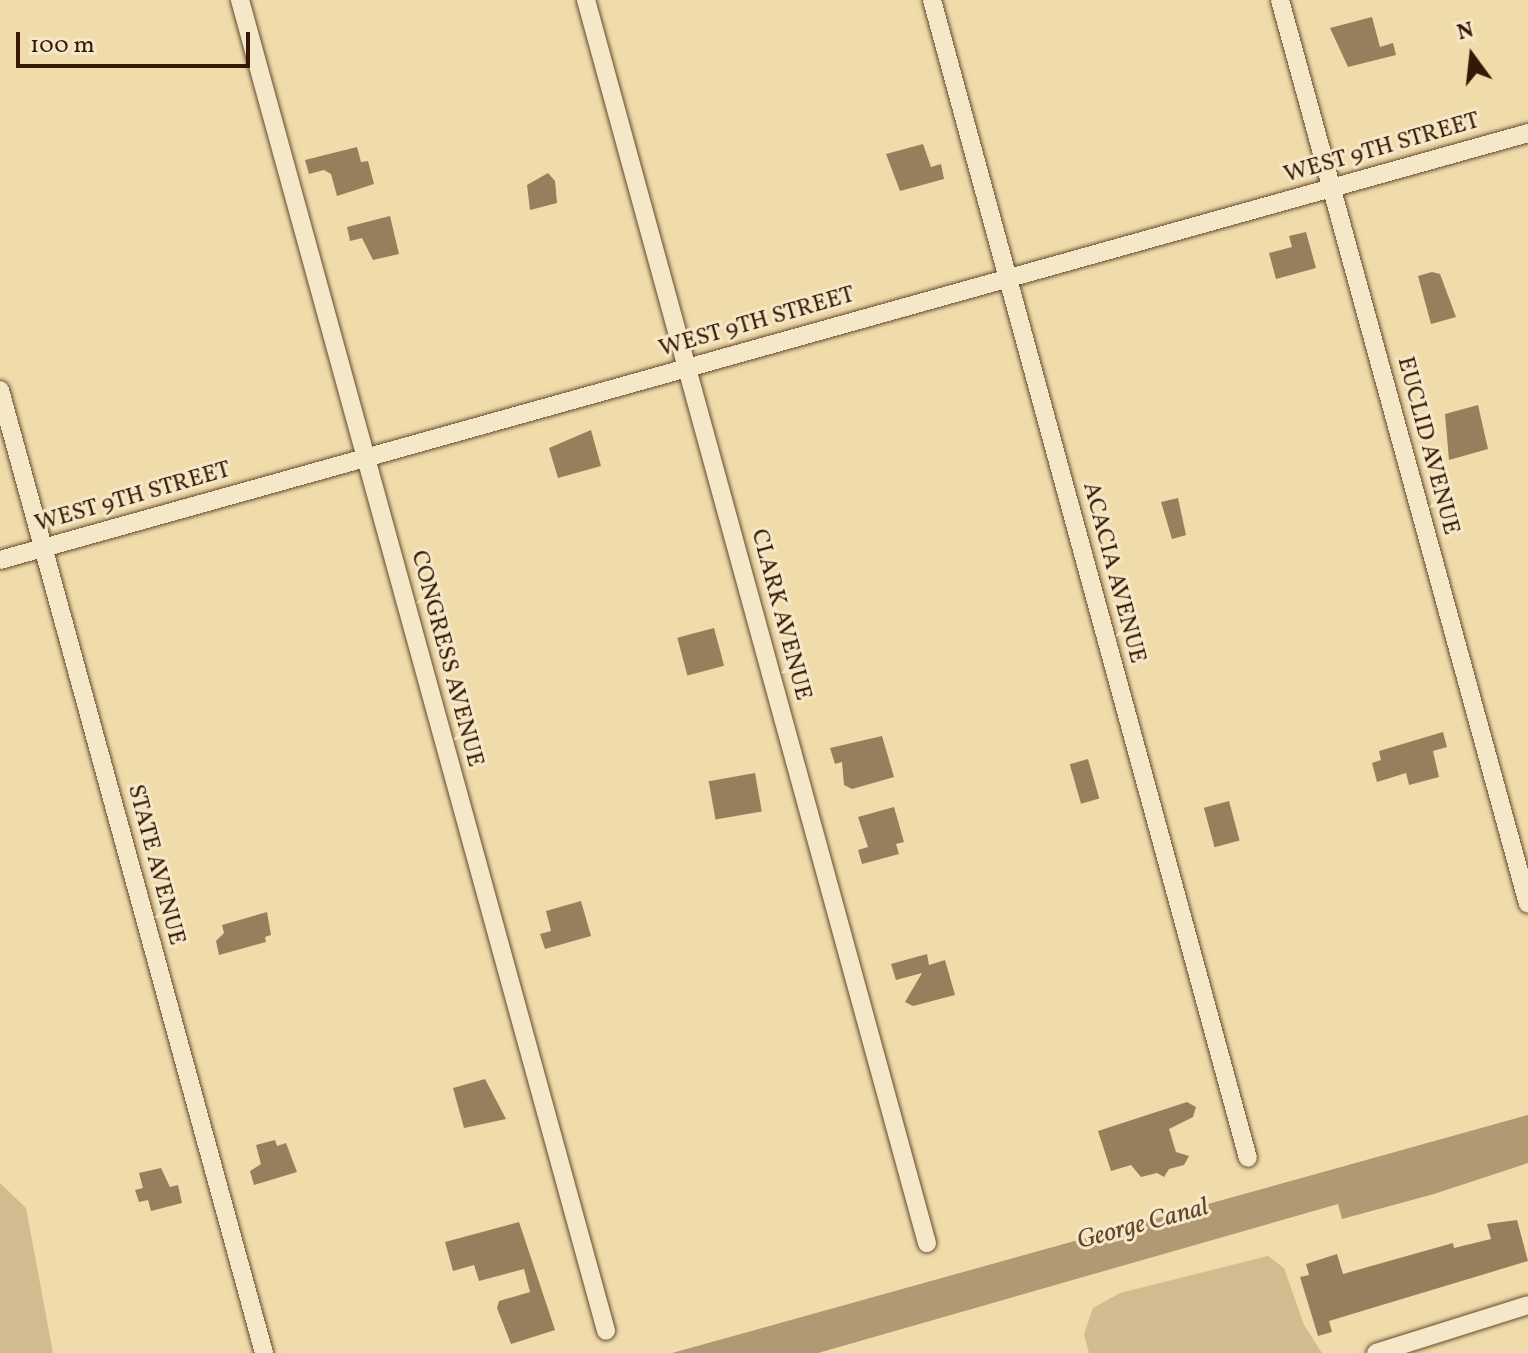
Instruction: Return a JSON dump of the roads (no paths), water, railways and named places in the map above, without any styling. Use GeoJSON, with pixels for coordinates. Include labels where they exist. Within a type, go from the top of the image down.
{"type":"FeatureCollection","features":[{"type":"Feature","properties":{"kind":"street","name":"CONGRESS AVENUE"},"geometry":{"type":"LineString","coordinates":[[240,0],[606,1331]]}},
{"type":"Feature","properties":{"kind":"street","name":"CLARK AVENUE"},"geometry":{"type":"LineString","coordinates":[[586,0],[927,1243]]}},
{"type":"Feature","properties":{"kind":"street","name":"ACACIA AVENUE"},"geometry":{"type":"LineString","coordinates":[[932,0],[1248,1158]]}},
{"type":"Feature","properties":{"kind":"street","name":"EUCLID AVENUE"},"geometry":{"type":"LineString","coordinates":[[1280,0],[1528,904]]}},
{"type":"Feature","properties":{"kind":"street","name":"WEST 9TH STREET"},"geometry":{"type":"LineString","coordinates":[[0,560],[1528,133]]}},
{"type":"Feature","properties":{"kind":"street","name":"STATE AVENUE"},"geometry":{"type":"LineString","coordinates":[[0,390],[264,1353]]}},
{"type":"Feature","properties":{"kind":"street"},"geometry":{"type":"LineString","coordinates":[[1376,1353],[1528,1305]]}},
{"type":"Feature","properties":{"kind":"water","name":"George Canal"},"geometry":{"type":"Polygon","coordinates":[[[1528,1115],[1528,1163],[1434,1194],[1342,1219],[1338,1204],[818,1353],[672,1353],[1528,1115]]]}}]}
